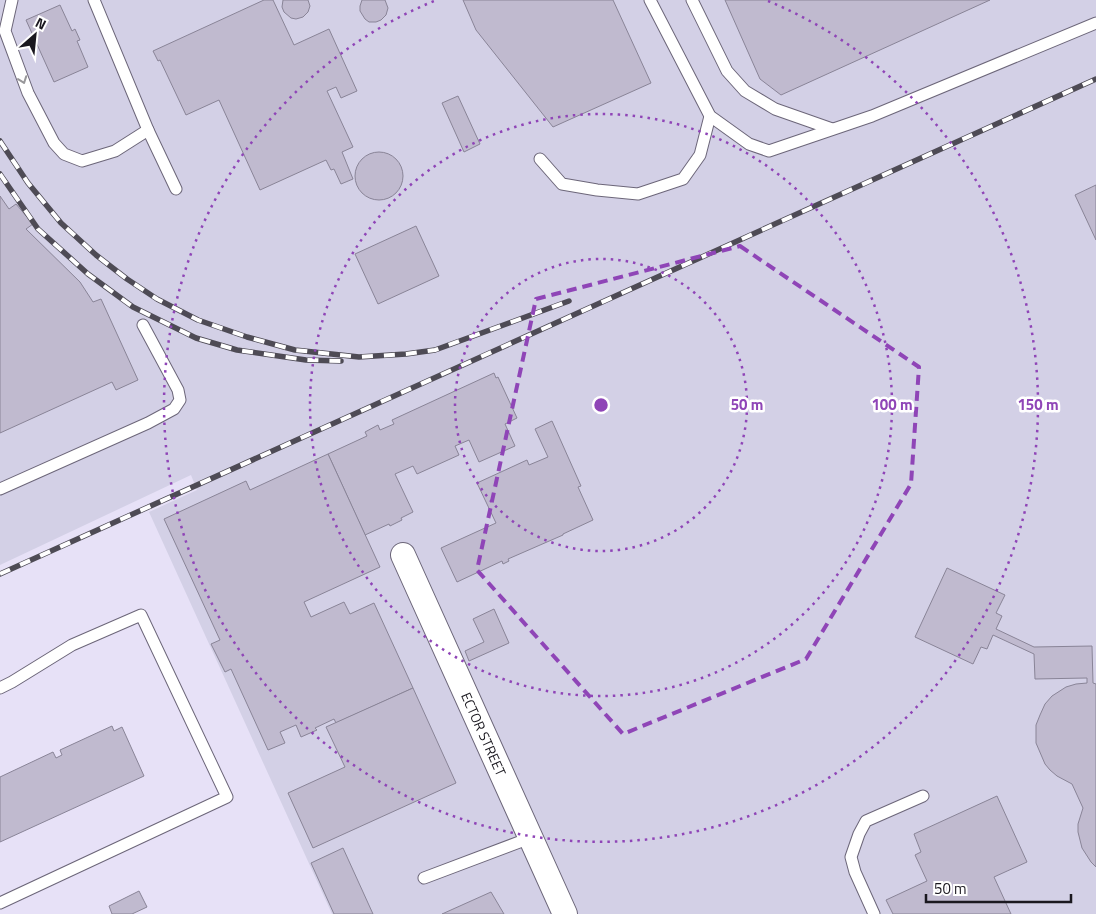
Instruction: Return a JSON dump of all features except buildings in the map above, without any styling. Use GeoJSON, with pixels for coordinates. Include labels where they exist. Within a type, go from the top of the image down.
{"type":"FeatureCollection","features":[{"type":"Feature","properties":{"kind":"street","name":"ECTOR STREET"},"geometry":{"type":"LineString","coordinates":[[402,554],[565,914]]}},
{"type":"Feature","properties":{"kind":"lane"},"geometry":{"type":"LineString","coordinates":[[12,0],[5,31],[28,93],[54,143],[64,154],[82,161],[115,151],[148,130]]}},
{"type":"Feature","properties":{"kind":"lane"},"geometry":{"type":"LineString","coordinates":[[94,0],[148,130],[176,189]]}},
{"type":"Feature","properties":{"kind":"lane"},"geometry":{"type":"LineString","coordinates":[[650,0],[710,116],[749,144],[769,151],[872,116],[1096,23]]}},
{"type":"Feature","properties":{"kind":"lane"},"geometry":{"type":"LineString","coordinates":[[692,0],[727,71],[745,91],[775,108],[832,129]]}},
{"type":"Feature","properties":{"kind":"lane"},"geometry":{"type":"LineString","coordinates":[[540,159],[562,184],[638,194],[683,180],[700,155],[710,116]]}},
{"type":"Feature","properties":{"kind":"lane"},"geometry":{"type":"LineString","coordinates":[[0,489],[139,427],[174,409],[180,400],[178,390],[144,325]]}},
{"type":"Feature","properties":{"kind":"lane"},"geometry":{"type":"LineString","coordinates":[[0,688],[72,645],[141,615],[227,797],[0,903]]}},
{"type":"Feature","properties":{"kind":"lane"},"geometry":{"type":"LineString","coordinates":[[874,914],[851,857],[859,834],[866,821],[923,796]]}},
{"type":"Feature","properties":{"kind":"lane"},"geometry":{"type":"LineString","coordinates":[[424,878],[530,838]]}},
{"type":"Feature","properties":{"kind":"highlighted area"},"geometry":{"type":"Polygon","coordinates":[[[740,246],[919,367],[911,484],[806,659],[623,734],[477,570],[536,299],[740,246]]]}},
{"type":"Feature","properties":{"kind":"shaded area"},"geometry":{"type":"Polygon","coordinates":[[[0,0],[1096,0],[1096,914],[332,914],[149,512],[197,490],[191,475],[0,565],[0,0]]]}},
{"type":"Feature","properties":{"kind":"railway"},"geometry":{"type":"LineString","coordinates":[[0,574],[1096,79]]}},
{"type":"Feature","properties":{"kind":"railway"},"geometry":{"type":"LineString","coordinates":[[0,141],[28,183],[61,223],[96,255],[157,299],[198,320],[247,337],[295,350],[359,357],[406,354],[435,350],[569,301]]}},
{"type":"Feature","properties":{"kind":"railway"},"geometry":{"type":"LineString","coordinates":[[0,174],[38,229],[88,274],[133,307],[196,338],[237,350],[306,360],[341,361]]}}]}
